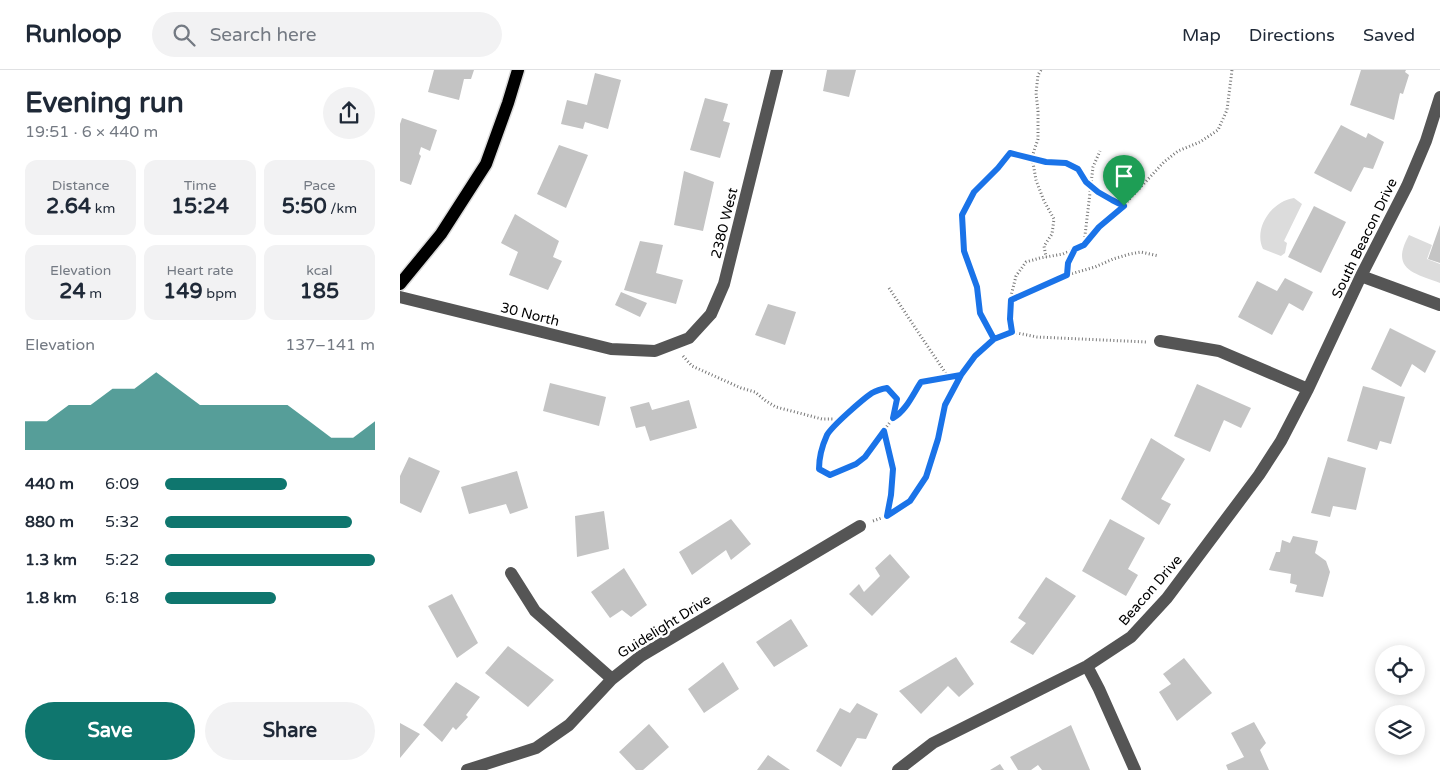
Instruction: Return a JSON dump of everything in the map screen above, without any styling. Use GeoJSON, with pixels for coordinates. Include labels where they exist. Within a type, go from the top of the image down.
{"type":"FeatureCollection","features":[{"type":"Feature","properties":{"kind":"main road"},"geometry":{"type":"LineString","coordinates":[[400,284],[441,234],[486,164],[518,70]]}},
{"type":"Feature","properties":{"kind":"street","name":"2380 West"},"geometry":{"type":"LineString","coordinates":[[654,351],[689,338],[711,314],[724,284],[777,70]]}},
{"type":"Feature","properties":{"kind":"street","name":"South Beacon Drive"},"geometry":{"type":"LineString","coordinates":[[1308,389],[1407,186],[1426,141],[1440,97]]}},
{"type":"Feature","properties":{"kind":"street"},"geometry":{"type":"LineString","coordinates":[[1362,276],[1440,305]]}},
{"type":"Feature","properties":{"kind":"street","name":"30 North"},"geometry":{"type":"LineString","coordinates":[[400,297],[611,349],[654,351]]}},
{"type":"Feature","properties":{"kind":"street"},"geometry":{"type":"LineString","coordinates":[[1160,341],[1219,351],[1308,389]]}},
{"type":"Feature","properties":{"kind":"street","name":"Beacon Drive"},"geometry":{"type":"LineString","coordinates":[[898,770],[933,743],[1087,666],[1131,637],[1167,598],[1259,475],[1281,441],[1308,389]]}},
{"type":"Feature","properties":{"kind":"street","name":"Guidelight Drive"},"geometry":{"type":"LineString","coordinates":[[466,770],[536,748],[569,726],[612,678],[640,656],[860,526]]}},
{"type":"Feature","properties":{"kind":"street"},"geometry":{"type":"LineString","coordinates":[[511,573],[535,611],[612,678]]}},
{"type":"Feature","properties":{"kind":"street"},"geometry":{"type":"LineString","coordinates":[[1087,666],[1135,770]]}},
{"type":"Feature","properties":{"kind":"path"},"geometry":{"type":"LineString","coordinates":[[1041,70],[1038,75],[1036,94],[1038,139],[1032,158],[1036,180],[1044,201],[1054,219],[1052,234],[1044,246],[1046,257]]}},
{"type":"Feature","properties":{"kind":"path"},"geometry":{"type":"LineString","coordinates":[[1012,332],[1010,319],[1011,300],[1016,276],[1026,262],[1063,254],[1084,245],[1099,227],[1124,206],[1164,162],[1178,151],[1200,142],[1218,130],[1227,110],[1232,70]]}},
{"type":"Feature","properties":{"kind":"path"},"geometry":{"type":"LineString","coordinates":[[1084,245],[1093,167],[1100,151]]}},
{"type":"Feature","properties":{"kind":"path"},"geometry":{"type":"LineString","coordinates":[[994,339],[980,313],[977,287],[964,251],[962,215],[974,192],[1010,153],[1046,162],[1066,163],[1078,169],[1086,182],[1091,186],[1124,206]]}},
{"type":"Feature","properties":{"kind":"path"},"geometry":{"type":"LineString","coordinates":[[1067,275],[1068,263],[1075,249]]}},
{"type":"Feature","properties":{"kind":"path"},"geometry":{"type":"LineString","coordinates":[[1011,300],[1067,275],[1113,259],[1141,252],[1159,256]]}},
{"type":"Feature","properties":{"kind":"path"},"geometry":{"type":"LineString","coordinates":[[889,288],[949,378]]}},
{"type":"Feature","properties":{"kind":"path"},"geometry":{"type":"LineString","coordinates":[[860,526],[887,516],[910,501],[926,477],[938,439],[945,405],[961,375],[975,356],[994,339],[1012,332],[1062,339],[1141,343],[1160,341]]}},
{"type":"Feature","properties":{"kind":"path"},"geometry":{"type":"LineString","coordinates":[[673,344],[692,366],[741,388],[755,392],[776,407],[822,419],[841,421]]}},
{"type":"Feature","properties":{"kind":"path"},"geometry":{"type":"LineString","coordinates":[[893,418],[904,408],[921,382],[961,375]]}},
{"type":"Feature","properties":{"kind":"path"},"geometry":{"type":"LineString","coordinates":[[887,388],[897,399],[893,418],[865,457],[856,464],[830,475],[819,469],[820,457],[827,435],[834,426],[871,394],[887,388]]}},
{"type":"Feature","properties":{"kind":"path"},"geometry":{"type":"LineString","coordinates":[[884,431],[893,469],[887,516]]}},
{"type":"Feature","properties":{"kind":"shaded area"},"geometry":{"type":"Polygon","coordinates":[[[1294,198],[1302,204],[1284,241],[1287,243],[1285,253],[1281,256],[1263,249],[1261,233],[1266,217],[1278,204],[1294,198]]]}},
{"type":"Feature","properties":{"kind":"shaded area"},"geometry":{"type":"Polygon","coordinates":[[[1409,235],[1432,245],[1427,259],[1440,264],[1440,283],[1413,272],[1403,262],[1404,246],[1409,235]]]}},
{"type":"Feature","properties":{"kind":"building"},"geometry":{"type":"Polygon","coordinates":[[[434,70],[474,70],[471,79],[464,79],[459,100],[428,92],[434,70]]]}},
{"type":"Feature","properties":{"kind":"building"},"geometry":{"type":"Polygon","coordinates":[[[827,70],[856,70],[849,97],[823,91],[827,70]]]}},
{"type":"Feature","properties":{"kind":"building"},"geometry":{"type":"Polygon","coordinates":[[[1361,70],[1406,70],[1405,72],[1409,75],[1403,94],[1400,93],[1394,120],[1350,105],[1361,70]]]}},
{"type":"Feature","properties":{"kind":"building"},"geometry":{"type":"Polygon","coordinates":[[[595,73],[621,80],[608,129],[585,122],[583,129],[561,124],[567,100],[587,105],[595,73]]]}},
{"type":"Feature","properties":{"kind":"building"},"geometry":{"type":"Polygon","coordinates":[[[705,98],[728,104],[723,121],[730,123],[720,158],[690,150],[705,98]]]}},
{"type":"Feature","properties":{"kind":"building"},"geometry":{"type":"Polygon","coordinates":[[[402,118],[437,130],[430,151],[421,147],[419,154],[421,156],[411,185],[400,181],[400,124],[402,118]]]}},
{"type":"Feature","properties":{"kind":"building"},"geometry":{"type":"Polygon","coordinates":[[[1341,125],[1366,138],[1368,133],[1384,142],[1373,169],[1364,167],[1351,192],[1314,173],[1341,125]]]}},
{"type":"Feature","properties":{"kind":"building"},"geometry":{"type":"Polygon","coordinates":[[[559,145],[588,155],[566,208],[537,194],[559,145]]]}},
{"type":"Feature","properties":{"kind":"building"},"geometry":{"type":"Polygon","coordinates":[[[684,171],[714,182],[703,231],[674,225],[684,171]]]}},
{"type":"Feature","properties":{"kind":"building"},"geometry":{"type":"Polygon","coordinates":[[[1314,206],[1346,222],[1321,273],[1288,257],[1314,206]]]}},
{"type":"Feature","properties":{"kind":"building"},"geometry":{"type":"Polygon","coordinates":[[[515,214],[559,241],[553,257],[562,261],[548,290],[509,275],[518,252],[501,243],[515,214]]]}},
{"type":"Feature","properties":{"kind":"building"},"geometry":{"type":"Polygon","coordinates":[[[1440,225],[1440,263],[1428,259],[1440,225]]]}},
{"type":"Feature","properties":{"kind":"building"},"geometry":{"type":"Polygon","coordinates":[[[640,241],[663,245],[656,273],[683,280],[676,304],[624,290],[640,241]]]}},
{"type":"Feature","properties":{"kind":"building"},"geometry":{"type":"Polygon","coordinates":[[[1285,278],[1313,292],[1303,311],[1289,303],[1272,335],[1238,317],[1257,281],[1277,291],[1285,278]]]}},
{"type":"Feature","properties":{"kind":"building"},"geometry":{"type":"Polygon","coordinates":[[[621,292],[647,303],[640,317],[615,305],[621,292]]]}},
{"type":"Feature","properties":{"kind":"building"},"geometry":{"type":"Polygon","coordinates":[[[768,304],[796,312],[785,345],[755,335],[768,304]]]}},
{"type":"Feature","properties":{"kind":"building"},"geometry":{"type":"Polygon","coordinates":[[[1390,328],[1436,351],[1425,373],[1412,364],[1401,387],[1371,369],[1390,328]]]}},
{"type":"Feature","properties":{"kind":"building"},"geometry":{"type":"Polygon","coordinates":[[[550,383],[606,397],[599,426],[543,411],[550,383]]]}},
{"type":"Feature","properties":{"kind":"building"},"geometry":{"type":"Polygon","coordinates":[[[1197,384],[1251,408],[1241,428],[1224,420],[1210,452],[1174,436],[1197,384]]]}},
{"type":"Feature","properties":{"kind":"building"},"geometry":{"type":"Polygon","coordinates":[[[1363,386],[1405,397],[1391,444],[1380,441],[1377,450],[1347,441],[1363,386]]]}},
{"type":"Feature","properties":{"kind":"building"},"geometry":{"type":"Polygon","coordinates":[[[689,400],[697,428],[650,441],[645,426],[636,428],[630,407],[649,402],[652,410],[689,400]]]}},
{"type":"Feature","properties":{"kind":"building"},"geometry":{"type":"Polygon","coordinates":[[[1151,438],[1185,459],[1161,499],[1171,504],[1159,525],[1121,499],[1151,438]]]}},
{"type":"Feature","properties":{"kind":"building"},"geometry":{"type":"Polygon","coordinates":[[[409,457],[440,471],[421,513],[400,503],[400,476],[409,457]]]}},
{"type":"Feature","properties":{"kind":"building"},"geometry":{"type":"Polygon","coordinates":[[[1328,457],[1366,468],[1356,510],[1333,506],[1330,517],[1311,513],[1328,457]]]}},
{"type":"Feature","properties":{"kind":"building"},"geometry":{"type":"Polygon","coordinates":[[[517,471],[528,508],[510,514],[506,504],[469,514],[461,487],[517,471]]]}},
{"type":"Feature","properties":{"kind":"building"},"geometry":{"type":"Polygon","coordinates":[[[604,511],[609,549],[577,557],[575,516],[604,511]]]}},
{"type":"Feature","properties":{"kind":"building"},"geometry":{"type":"Polygon","coordinates":[[[731,519],[751,544],[731,560],[726,550],[692,575],[679,552],[731,519]]]}},
{"type":"Feature","properties":{"kind":"building"},"geometry":{"type":"Polygon","coordinates":[[[1110,519],[1145,538],[1128,569],[1138,575],[1126,596],[1082,571],[1110,519]]]}},
{"type":"Feature","properties":{"kind":"building"},"geometry":{"type":"Polygon","coordinates":[[[1293,536],[1318,541],[1315,553],[1326,561],[1330,572],[1323,597],[1295,592],[1297,585],[1290,583],[1291,574],[1269,570],[1276,552],[1280,552],[1282,540],[1290,543],[1293,536]]]}},
{"type":"Feature","properties":{"kind":"building"},"geometry":{"type":"Polygon","coordinates":[[[890,554],[910,577],[872,616],[849,594],[859,584],[864,592],[880,576],[875,568],[890,554]]]}},
{"type":"Feature","properties":{"kind":"building"},"geometry":{"type":"Polygon","coordinates":[[[624,568],[647,605],[631,617],[622,610],[610,618],[591,592],[624,568]]]}},
{"type":"Feature","properties":{"kind":"building"},"geometry":{"type":"Polygon","coordinates":[[[1046,577],[1076,596],[1033,655],[1010,642],[1026,623],[1018,618],[1046,577]]]}},
{"type":"Feature","properties":{"kind":"building"},"geometry":{"type":"Polygon","coordinates":[[[452,594],[478,643],[457,658],[428,606],[452,594]]]}},
{"type":"Feature","properties":{"kind":"building"},"geometry":{"type":"Polygon","coordinates":[[[791,619],[808,646],[774,667],[756,642],[791,619]]]}},
{"type":"Feature","properties":{"kind":"building"},"geometry":{"type":"Polygon","coordinates":[[[508,646],[554,680],[528,707],[485,673],[508,646]]]}},
{"type":"Feature","properties":{"kind":"building"},"geometry":{"type":"Polygon","coordinates":[[[956,657],[974,684],[959,697],[948,686],[921,714],[899,691],[956,657]]]}},
{"type":"Feature","properties":{"kind":"building"},"geometry":{"type":"Polygon","coordinates":[[[1184,658],[1212,693],[1177,721],[1159,692],[1171,684],[1163,674],[1184,658]]]}},
{"type":"Feature","properties":{"kind":"building"},"geometry":{"type":"Polygon","coordinates":[[[723,662],[739,689],[704,713],[688,689],[723,662]]]}},
{"type":"Feature","properties":{"kind":"building"},"geometry":{"type":"Polygon","coordinates":[[[456,682],[480,697],[466,715],[468,717],[456,730],[453,727],[442,742],[423,725],[456,682]]]}},
{"type":"Feature","properties":{"kind":"building"},"geometry":{"type":"Polygon","coordinates":[[[857,703],[878,714],[866,739],[857,738],[841,767],[816,751],[840,708],[850,713],[857,703]]]}},
{"type":"Feature","properties":{"kind":"building"},"geometry":{"type":"Polygon","coordinates":[[[1254,722],[1266,743],[1260,750],[1269,770],[1228,770],[1226,765],[1244,757],[1231,733],[1254,722]]]}},
{"type":"Feature","properties":{"kind":"building"},"geometry":{"type":"Polygon","coordinates":[[[400,723],[420,734],[400,758],[400,723]]]}},
{"type":"Feature","properties":{"kind":"building"},"geometry":{"type":"Polygon","coordinates":[[[649,724],[669,747],[643,770],[636,770],[619,752],[649,724]]]}},
{"type":"Feature","properties":{"kind":"building"},"geometry":{"type":"Polygon","coordinates":[[[1071,725],[1090,770],[1042,770],[1038,765],[1031,770],[1018,770],[1010,757],[1071,725]]]}},
{"type":"Feature","properties":{"kind":"building"},"geometry":{"type":"Polygon","coordinates":[[[768,755],[790,770],[757,770],[768,755]]]}},
{"type":"Feature","properties":{"kind":"building"},"geometry":{"type":"Polygon","coordinates":[[[1000,764],[1004,770],[990,770],[1000,764]]]}},
{"type":"Feature","properties":{"kind":"route"},"geometry":{"type":"LineString","coordinates":[[1124,206],[1098,192],[1086,182],[1078,169],[1066,163],[1046,162],[1010,153],[974,192],[962,215],[964,251],[977,287],[980,313],[994,339],[975,356],[961,375],[945,405],[938,439],[926,477],[910,501],[887,516],[893,469],[884,431],[865,457],[856,464],[830,475],[819,469],[820,457],[827,435],[852,410],[871,394],[887,388],[897,399],[893,418],[904,408],[921,382],[961,375],[975,356],[994,339],[1012,332],[1010,319],[1011,300],[1067,275],[1068,263],[1075,249],[1084,245],[1099,227],[1124,206]]}}]}
